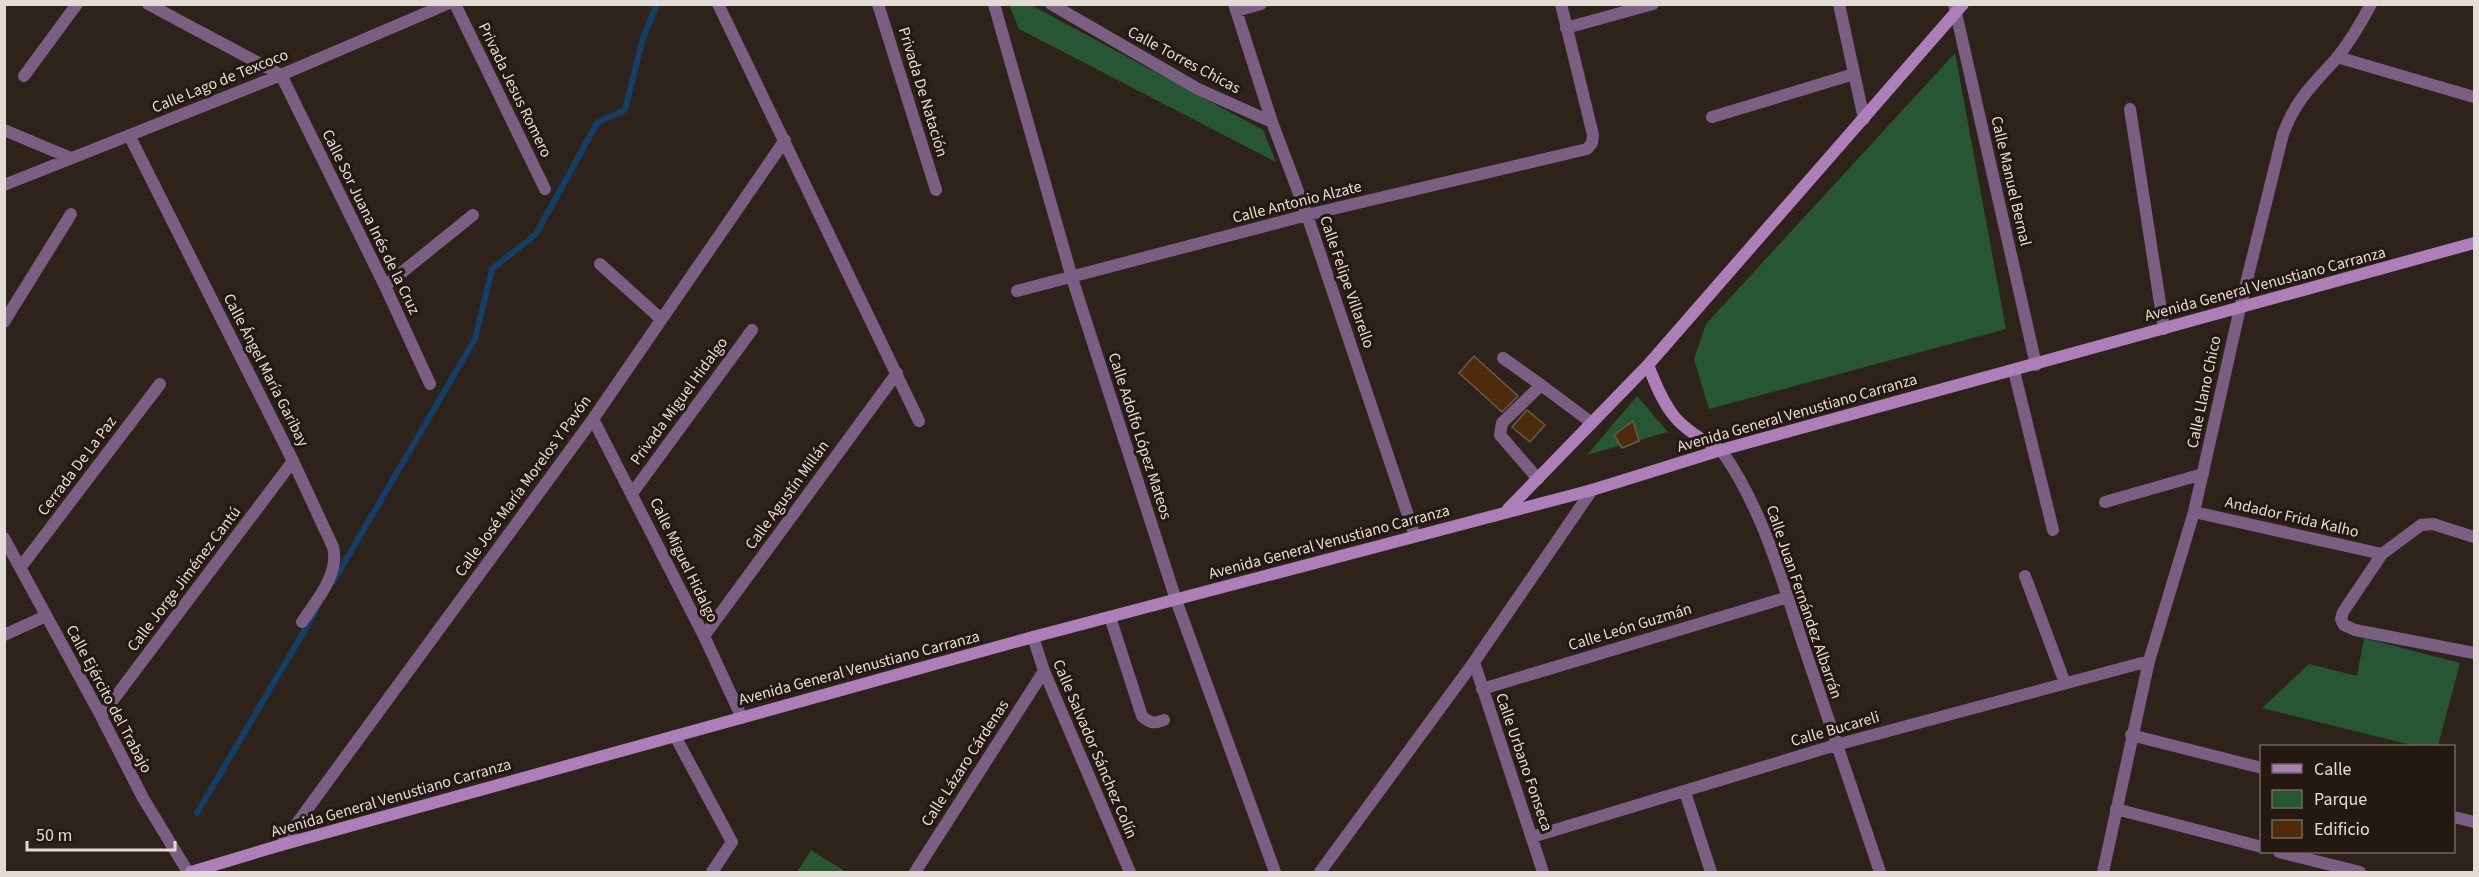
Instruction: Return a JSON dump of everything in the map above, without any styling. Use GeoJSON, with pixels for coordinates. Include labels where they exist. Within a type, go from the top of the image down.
{"type":"FeatureCollection","features":[{"type":"Feature","properties":{"kind":"main road"},"geometry":{"type":"LineString","coordinates":[[1507,510],[1648,365],[1864,119],[1957,7]]}},
{"type":"Feature","properties":{"kind":"main road","name":"Avenida General Venustiano Carranza"},"geometry":{"type":"LineString","coordinates":[[190,873],[281,845],[1033,638],[1507,510],[1592,490],[1721,450],[2475,243]]}},
{"type":"Feature","properties":{"kind":"main road"},"geometry":{"type":"LineString","coordinates":[[1648,365],[1669,411],[1691,433],[1721,450]]}},
{"type":"Feature","properties":{"kind":"street"},"geometry":{"type":"LineString","coordinates":[[24,76],[77,4]]}},
{"type":"Feature","properties":{"kind":"street"},"geometry":{"type":"LineString","coordinates":[[148,4],[281,75]]}},
{"type":"Feature","properties":{"kind":"street","name":"Privada Jesus Romero"},"geometry":{"type":"LineString","coordinates":[[456,4],[545,189]]}},
{"type":"Feature","properties":{"kind":"street"},"geometry":{"type":"LineString","coordinates":[[718,4],[919,421]]}},
{"type":"Feature","properties":{"kind":"street","name":"Privada De Natación"},"geometry":{"type":"LineString","coordinates":[[878,4],[936,190]]}},
{"type":"Feature","properties":{"kind":"street","name":"Calle Adolfo López Mateos"},"geometry":{"type":"LineString","coordinates":[[994,4],[1072,278],[1176,600],[1275,873]]}},
{"type":"Feature","properties":{"kind":"street","name":"Calle Torres Chicas"},"geometry":{"type":"LineString","coordinates":[[1051,4],[1198,89],[1272,122]]}},
{"type":"Feature","properties":{"kind":"street"},"geometry":{"type":"LineString","coordinates":[[1235,8],[1261,4]]}},
{"type":"Feature","properties":{"kind":"street"},"geometry":{"type":"LineString","coordinates":[[1561,4],[1566,28],[1653,4]]}},
{"type":"Feature","properties":{"kind":"street"},"geometry":{"type":"LineString","coordinates":[[1839,4],[1864,119]]}},
{"type":"Feature","properties":{"kind":"street","name":"Calle Llano Chico"},"geometry":{"type":"LineString","coordinates":[[2103,873],[2131,735],[2149,662],[2194,513],[2240,308],[2289,119],[2305,92],[2337,57],[2372,4]]}},
{"type":"Feature","properties":{"kind":"street","name":"Calle Lago de Texcoco"},"geometry":{"type":"LineString","coordinates":[[4,185],[281,75],[440,6]]}},
{"type":"Feature","properties":{"kind":"street","name":"Calle Manuel Bernal"},"geometry":{"type":"LineString","coordinates":[[1957,7],[2036,365]]}},
{"type":"Feature","properties":{"kind":"street","name":"Calle Felipe Villarello"},"geometry":{"type":"LineString","coordinates":[[1235,8],[1415,536]]}},
{"type":"Feature","properties":{"kind":"street","name":"Calle Antonio Alzate"},"geometry":{"type":"LineString","coordinates":[[1017,291],[1307,215],[1587,149],[1592,143],[1593,135],[1566,28]]}},
{"type":"Feature","properties":{"kind":"street"},"geometry":{"type":"LineString","coordinates":[[2337,57],[2475,97]]}},
{"type":"Feature","properties":{"kind":"street"},"geometry":{"type":"LineString","coordinates":[[1712,117],[1854,74]]}},
{"type":"Feature","properties":{"kind":"street","name":"Calle Sor Juana Inés de la Cruz"},"geometry":{"type":"LineString","coordinates":[[281,75],[385,286],[430,384]]}},
{"type":"Feature","properties":{"kind":"street"},"geometry":{"type":"LineString","coordinates":[[2130,109],[2164,329]]}},
{"type":"Feature","properties":{"kind":"street"},"geometry":{"type":"LineString","coordinates":[[4,130],[71,158]]}},
{"type":"Feature","properties":{"kind":"street","name":"Calle Ángel María Garibay"},"geometry":{"type":"LineString","coordinates":[[129,135],[294,461],[333,547],[336,560],[320,595],[302,622]]}},
{"type":"Feature","properties":{"kind":"street","name":"Calle José María Morelos Y Pavón"},"geometry":{"type":"LineString","coordinates":[[281,845],[593,418],[785,140]]}},
{"type":"Feature","properties":{"kind":"street"},"geometry":{"type":"LineString","coordinates":[[4,322],[71,214]]}},
{"type":"Feature","properties":{"kind":"street"},"geometry":{"type":"LineString","coordinates":[[385,286],[473,215]]}},
{"type":"Feature","properties":{"kind":"street"},"geometry":{"type":"LineString","coordinates":[[600,264],[662,319]]}},
{"type":"Feature","properties":{"kind":"street","name":"Privada Miguel Hidalgo"},"geometry":{"type":"LineString","coordinates":[[633,492],[752,330]]}},
{"type":"Feature","properties":{"kind":"street"},"geometry":{"type":"LineString","coordinates":[[1503,358],[1592,423]]}},
{"type":"Feature","properties":{"kind":"street"},"geometry":{"type":"LineString","coordinates":[[2014,370],[2053,530]]}},
{"type":"Feature","properties":{"kind":"street","name":"Calle Agustín Millán"},"geometry":{"type":"LineString","coordinates":[[704,636],[897,373]]}},
{"type":"Feature","properties":{"kind":"street","name":"Cerrada De La Paz"},"geometry":{"type":"LineString","coordinates":[[20,568],[160,384]]}},
{"type":"Feature","properties":{"kind":"street"},"geometry":{"type":"LineString","coordinates":[[1538,479],[1500,435],[1500,431],[1502,423],[1541,385]]}},
{"type":"Feature","properties":{"kind":"street","name":"Calle Miguel Hidalgo"},"geometry":{"type":"LineString","coordinates":[[593,418],[633,492],[742,718]]}},
{"type":"Feature","properties":{"kind":"street","name":"Calle Juan Fernández Albarrán"},"geometry":{"type":"LineString","coordinates":[[1721,450],[1747,492],[1788,597],[1880,873]]}},
{"type":"Feature","properties":{"kind":"street","name":"Calle Jorge Jiménez Cantú"},"geometry":{"type":"LineString","coordinates":[[101,716],[294,461]]}},
{"type":"Feature","properties":{"kind":"street"},"geometry":{"type":"LineString","coordinates":[[2105,502],[2203,474]]}},
{"type":"Feature","properties":{"kind":"street"},"geometry":{"type":"LineString","coordinates":[[1320,873],[1474,662],[1592,490]]}},
{"type":"Feature","properties":{"kind":"street","name":"Andador Frida Kalho"},"geometry":{"type":"LineString","coordinates":[[2194,513],[2382,555]]}},
{"type":"Feature","properties":{"kind":"street"},"geometry":{"type":"LineString","coordinates":[[2475,537],[2442,526],[2421,525],[2382,555],[2343,612],[2342,618],[2344,625],[2355,630],[2475,653]]}},
{"type":"Feature","properties":{"kind":"street","name":"Calle Ejército del Trabajo"},"geometry":{"type":"LineString","coordinates":[[4,538],[143,798],[190,873]]}},
{"type":"Feature","properties":{"kind":"street"},"geometry":{"type":"LineString","coordinates":[[2025,576],[2065,683]]}},
{"type":"Feature","properties":{"kind":"street","name":"Calle León Guzmán"},"geometry":{"type":"LineString","coordinates":[[1482,689],[1788,597]]}},
{"type":"Feature","properties":{"kind":"street"},"geometry":{"type":"LineString","coordinates":[[4,634],[46,616]]}},
{"type":"Feature","properties":{"kind":"street"},"geometry":{"type":"LineString","coordinates":[[1110,617],[1142,716],[1147,721],[1155,723],[1164,720]]}},
{"type":"Feature","properties":{"kind":"street","name":"Calle Salvador Sánchez Colín"},"geometry":{"type":"LineString","coordinates":[[1033,638],[1044,671],[1130,873]]}},
{"type":"Feature","properties":{"kind":"street","name":"Calle Urbano Fonseca"},"geometry":{"type":"LineString","coordinates":[[1474,662],[1543,873]]}},
{"type":"Feature","properties":{"kind":"street","name":"Calle Bucareli"},"geometry":{"type":"LineString","coordinates":[[1532,837],[1836,745],[2149,662]]}},
{"type":"Feature","properties":{"kind":"street","name":"Calle Lázaro Cárdenas"},"geometry":{"type":"LineString","coordinates":[[915,873],[1044,671]]}},
{"type":"Feature","properties":{"kind":"street"},"geometry":{"type":"LineString","coordinates":[[2131,735],[2260,767]]}},
{"type":"Feature","properties":{"kind":"street"},"geometry":{"type":"LineString","coordinates":[[675,736],[732,842],[712,873]]}},
{"type":"Feature","properties":{"kind":"street"},"geometry":{"type":"LineString","coordinates":[[1685,792],[1711,873]]}},
{"type":"Feature","properties":{"kind":"street"},"geometry":{"type":"LineString","coordinates":[[2116,809],[2260,846]]}},
{"type":"Feature","properties":{"kind":"street"},"geometry":{"type":"LineString","coordinates":[[2455,817],[2475,822]]}},
{"type":"Feature","properties":{"kind":"street"},"geometry":{"type":"LineString","coordinates":[[2283,853],[2360,873]]}},
{"type":"Feature","properties":{"kind":"green space"},"geometry":{"type":"Polygon","coordinates":[[[1009,5],[1031,5],[1263,130],[1276,162],[1019,29],[1009,5]]]}},
{"type":"Feature","properties":{"kind":"green space"},"geometry":{"type":"Polygon","coordinates":[[[1955,53],[2006,329],[1709,409],[1694,359],[1706,324],[1955,53]]]}},
{"type":"Feature","properties":{"kind":"green space"},"geometry":{"type":"Polygon","coordinates":[[[1637,396],[1668,432],[1587,455],[1637,396]]]}},
{"type":"Feature","properties":{"kind":"green space"},"geometry":{"type":"Polygon","coordinates":[[[2364,638],[2460,663],[2438,745],[2411,745],[2262,708],[2309,664],[2357,676],[2364,638]]]}},
{"type":"Feature","properties":{"kind":"green space"},"geometry":{"type":"Polygon","coordinates":[[[811,850],[846,872],[797,872],[811,850]]]}},
{"type":"Feature","properties":{"kind":"building"},"geometry":{"type":"Polygon","coordinates":[[[1474,356],[1518,396],[1502,412],[1459,373],[1474,356]]]}},
{"type":"Feature","properties":{"kind":"building"},"geometry":{"type":"Polygon","coordinates":[[[1527,410],[1545,425],[1530,442],[1512,427],[1527,410]]]}},
{"type":"Feature","properties":{"kind":"building"},"geometry":{"type":"Polygon","coordinates":[[[1633,421],[1639,441],[1622,448],[1614,435],[1633,421]]]}},
{"type":"Feature","properties":{"kind":"waterway"},"geometry":{"type":"LineString","coordinates":[[333,582],[475,339],[492,269],[536,234],[597,123],[625,110],[643,38],[657,4]]}},
{"type":"Feature","properties":{"kind":"waterway"},"geometry":{"type":"LineString","coordinates":[[197,813],[316,611]]}}]}
